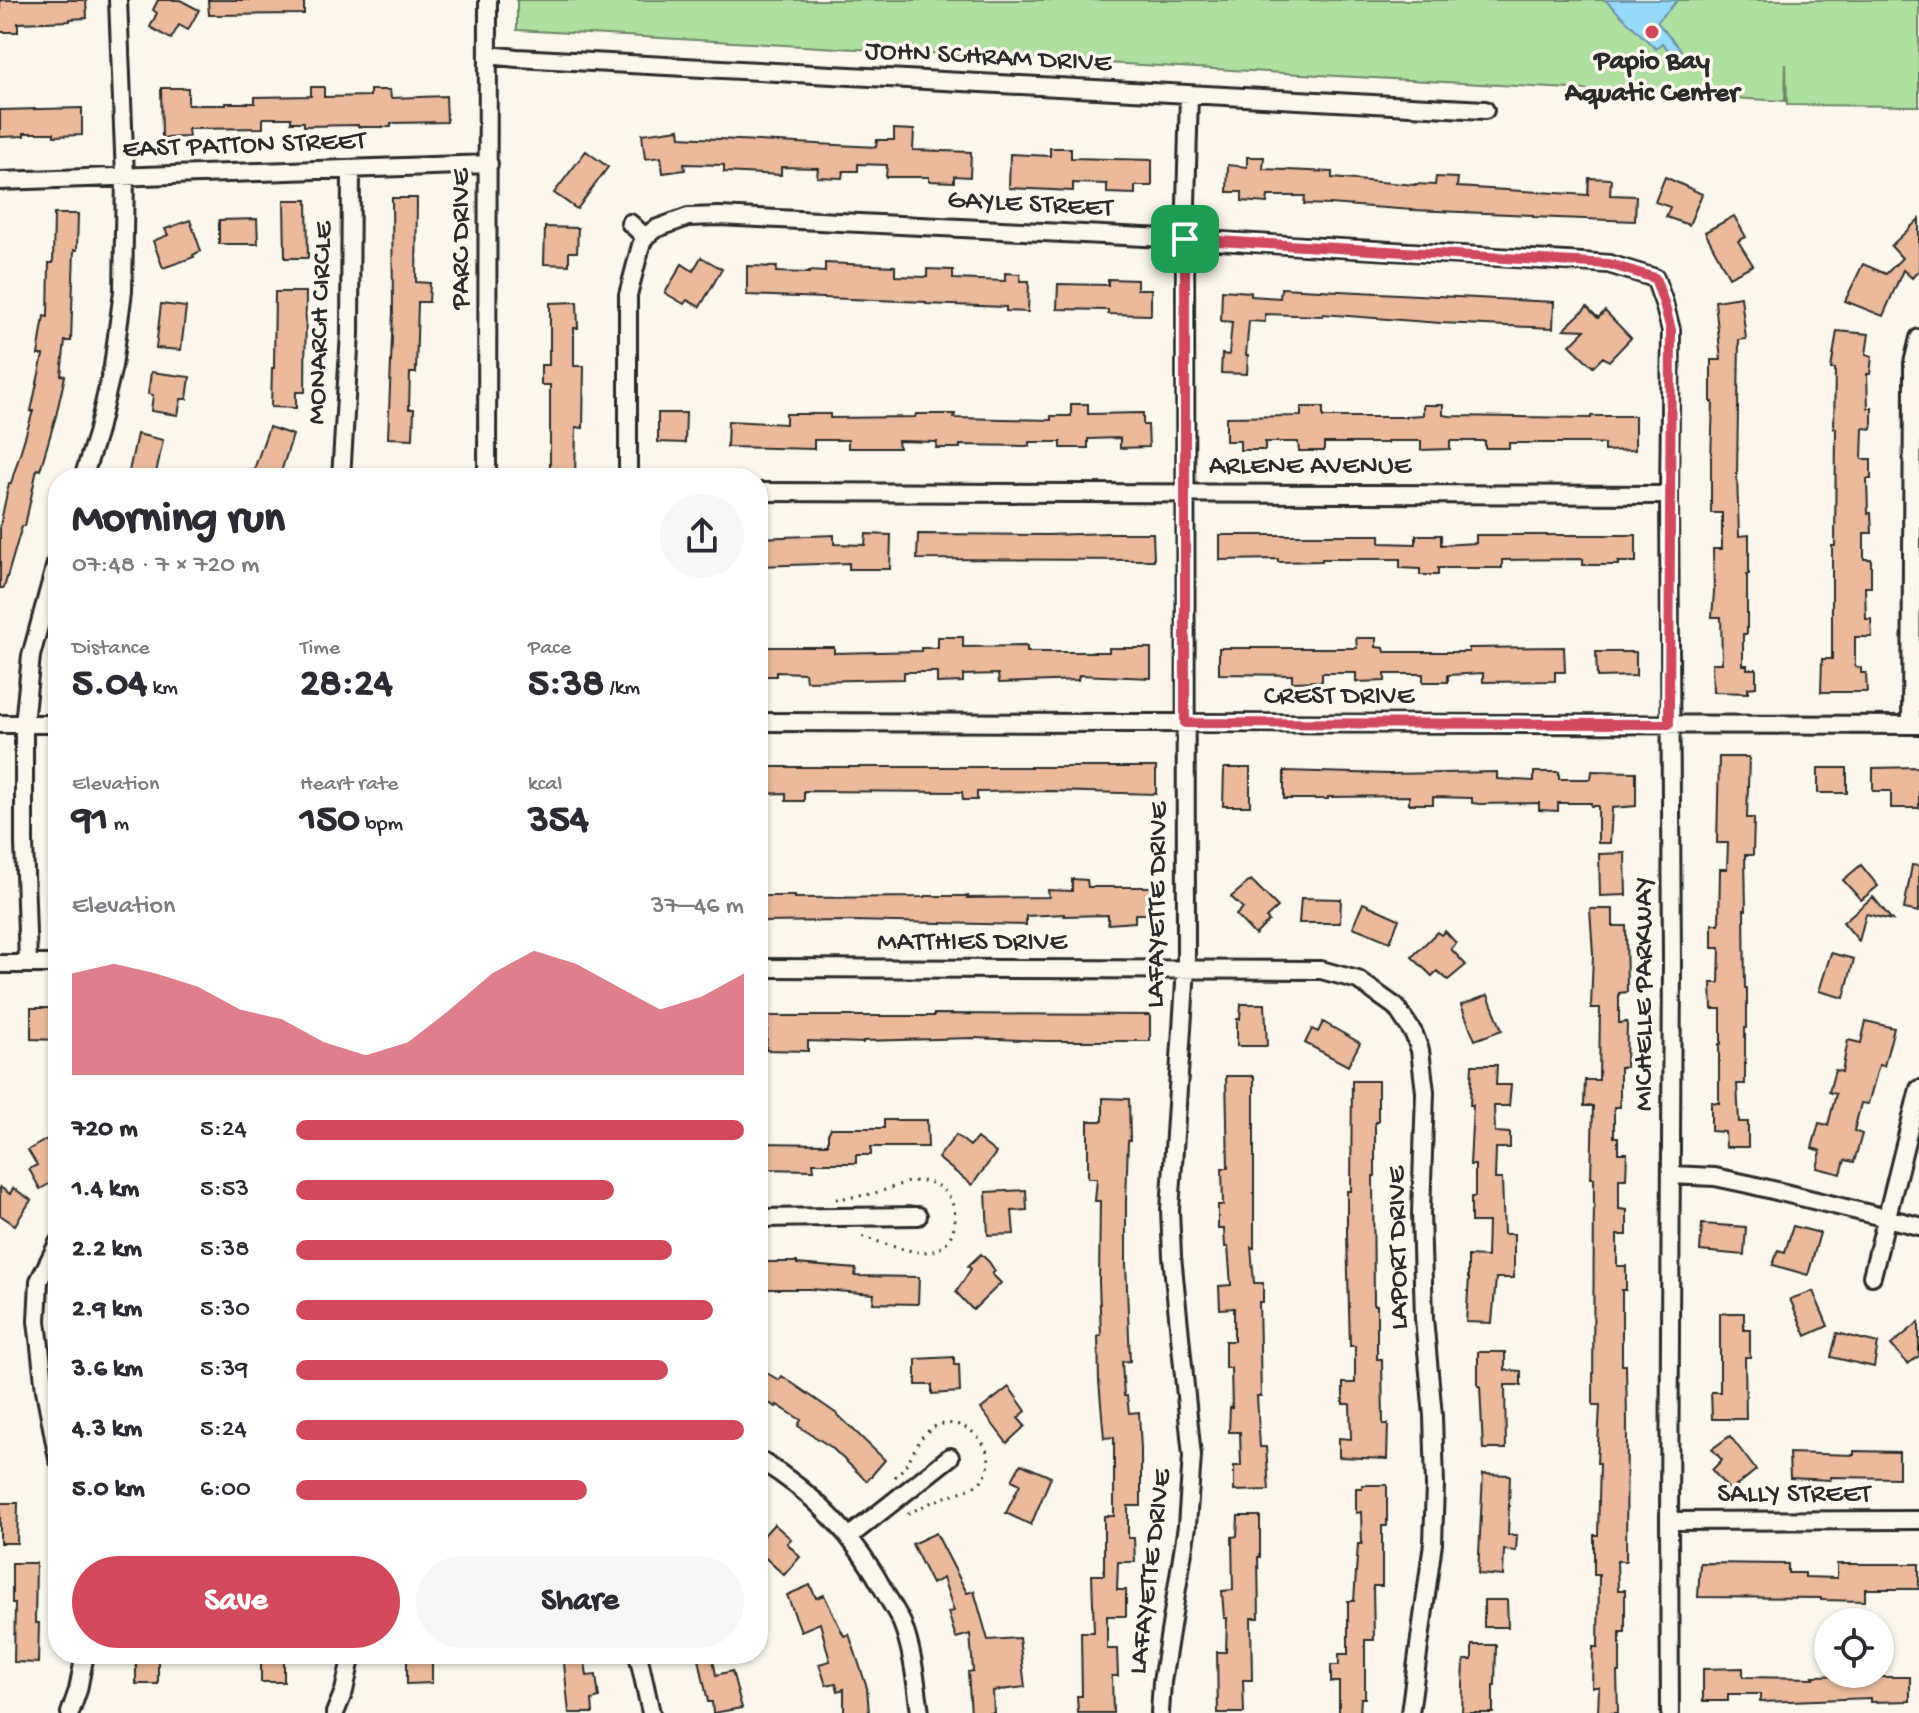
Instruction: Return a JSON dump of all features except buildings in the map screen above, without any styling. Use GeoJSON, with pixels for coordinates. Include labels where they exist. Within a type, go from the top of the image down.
{"type":"FeatureCollection","features":[{"type":"Feature","properties":{"kind":"street"},"geometry":{"type":"LineString","coordinates":[[86,468],[113,366],[123,291],[125,177],[118,0]]}},
{"type":"Feature","properties":{"kind":"street","name":"PARC DRIVE"},"geometry":{"type":"LineString","coordinates":[[487,468],[488,0]]}},
{"type":"Feature","properties":{"kind":"street","name":"JOHN SCHRAM DRIVE"},"geometry":{"type":"LineString","coordinates":[[488,55],[1485,110]]}},
{"type":"Feature","properties":{"kind":"street","name":"LAFAYETTE DRIVE"},"geometry":{"type":"LineString","coordinates":[[1160,1713],[1162,1682],[1187,1526],[1192,1456],[1170,1210],[1186,968],[1185,239],[1189,95]]}},
{"type":"Feature","properties":{"kind":"street","name":"EAST PATTON STREET"},"geometry":{"type":"LineString","coordinates":[[0,181],[489,164]]}},
{"type":"Feature","properties":{"kind":"street","name":"MONARCH CIRCLE"},"geometry":{"type":"LineString","coordinates":[[342,468],[350,333],[351,169]]}},
{"type":"Feature","properties":{"kind":"street","name":"GAYLE STREET"},"geometry":{"type":"LineString","coordinates":[[645,237],[655,229],[688,217],[719,216],[1609,264],[1655,278]]}},
{"type":"Feature","properties":{"kind":"street"},"geometry":{"type":"LineString","coordinates":[[628,468],[628,295],[645,237],[630,223]]}},
{"type":"Feature","properties":{"kind":"street","name":"MICHELLE PARKWAY"},"geometry":{"type":"LineString","coordinates":[[1655,278],[1671,330],[1670,1713]]}},
{"type":"Feature","properties":{"kind":"street"},"geometry":{"type":"LineString","coordinates":[[1915,725],[1913,363],[1919,338]]}},
{"type":"Feature","properties":{"kind":"street","name":"ARLENE AVENUE"},"geometry":{"type":"LineString","coordinates":[[768,492],[1669,495]]}},
{"type":"Feature","properties":{"kind":"street"},"geometry":{"type":"LineString","coordinates":[[28,963],[24,724],[31,656],[48,593]]}},
{"type":"Feature","properties":{"kind":"street","name":"CREST DRIVE"},"geometry":{"type":"LineString","coordinates":[[768,722],[1915,725]]}},
{"type":"Feature","properties":{"kind":"street"},"geometry":{"type":"LineString","coordinates":[[0,724],[48,724]]}},
{"type":"Feature","properties":{"kind":"street"},"geometry":{"type":"LineString","coordinates":[[0,964],[48,964]]}},
{"type":"Feature","properties":{"kind":"street","name":"MATTHIES DRIVE"},"geometry":{"type":"LineString","coordinates":[[768,968],[1186,968]]}},
{"type":"Feature","properties":{"kind":"street","name":"LAPORT DRIVE"},"geometry":{"type":"LineString","coordinates":[[1186,968],[1321,970],[1358,980],[1396,1007],[1414,1034],[1420,1050],[1425,1092],[1421,1213],[1424,1318],[1433,1416],[1435,1486],[1433,1543],[1410,1713]]}},
{"type":"Feature","properties":{"kind":"street"},"geometry":{"type":"LineString","coordinates":[[1872,1276],[1919,1089]]}},
{"type":"Feature","properties":{"kind":"street"},"geometry":{"type":"LineString","coordinates":[[1671,1175],[1715,1177],[1919,1226]]}},
{"type":"Feature","properties":{"kind":"street"},"geometry":{"type":"LineString","coordinates":[[768,1218],[918,1216]]}},
{"type":"Feature","properties":{"kind":"street"},"geometry":{"type":"LineString","coordinates":[[48,1263],[39,1281],[37,1321],[48,1406]]}},
{"type":"Feature","properties":{"kind":"street"},"geometry":{"type":"LineString","coordinates":[[850,1536],[950,1457]]}},
{"type":"Feature","properties":{"kind":"street"},"geometry":{"type":"LineString","coordinates":[[768,1465],[818,1503],[850,1536],[879,1580],[902,1624],[915,1675],[920,1713]]}},
{"type":"Feature","properties":{"kind":"street","name":"SALLY STREET"},"geometry":{"type":"LineString","coordinates":[[1669,1521],[1919,1520]]}},
{"type":"Feature","properties":{"kind":"street"},"geometry":{"type":"LineString","coordinates":[[70,1713],[83,1664]]}},
{"type":"Feature","properties":{"kind":"street"},"geometry":{"type":"LineString","coordinates":[[335,1713],[350,1664]]}},
{"type":"Feature","properties":{"kind":"street"},"geometry":{"type":"LineString","coordinates":[[639,1664],[651,1713]]}},
{"type":"Feature","properties":{"kind":"green space"},"geometry":{"type":"Polygon","coordinates":[[[517,0],[1919,0],[1919,106],[1787,105],[1786,64],[1785,101],[517,30],[517,0]]]}},
{"type":"Feature","properties":{"kind":"water","name":"Papio Bay Aquatic Center"},"geometry":{"type":"Polygon","coordinates":[[[1605,0],[1678,0],[1657,22],[1681,50],[1675,57],[1662,43],[1656,49],[1605,0]]]}},
{"type":"Feature","properties":{"kind":"place","name":"Papio Bay Aquatic Center"},"geometry":{"type":"Point","coordinates":[1652,32]}},
{"type":"Feature","properties":{"kind":"route"},"geometry":{"type":"LineString","coordinates":[[1185,239],[1609,264],[1655,278],[1671,330],[1669,724],[1185,723],[1185,239]]}}]}
